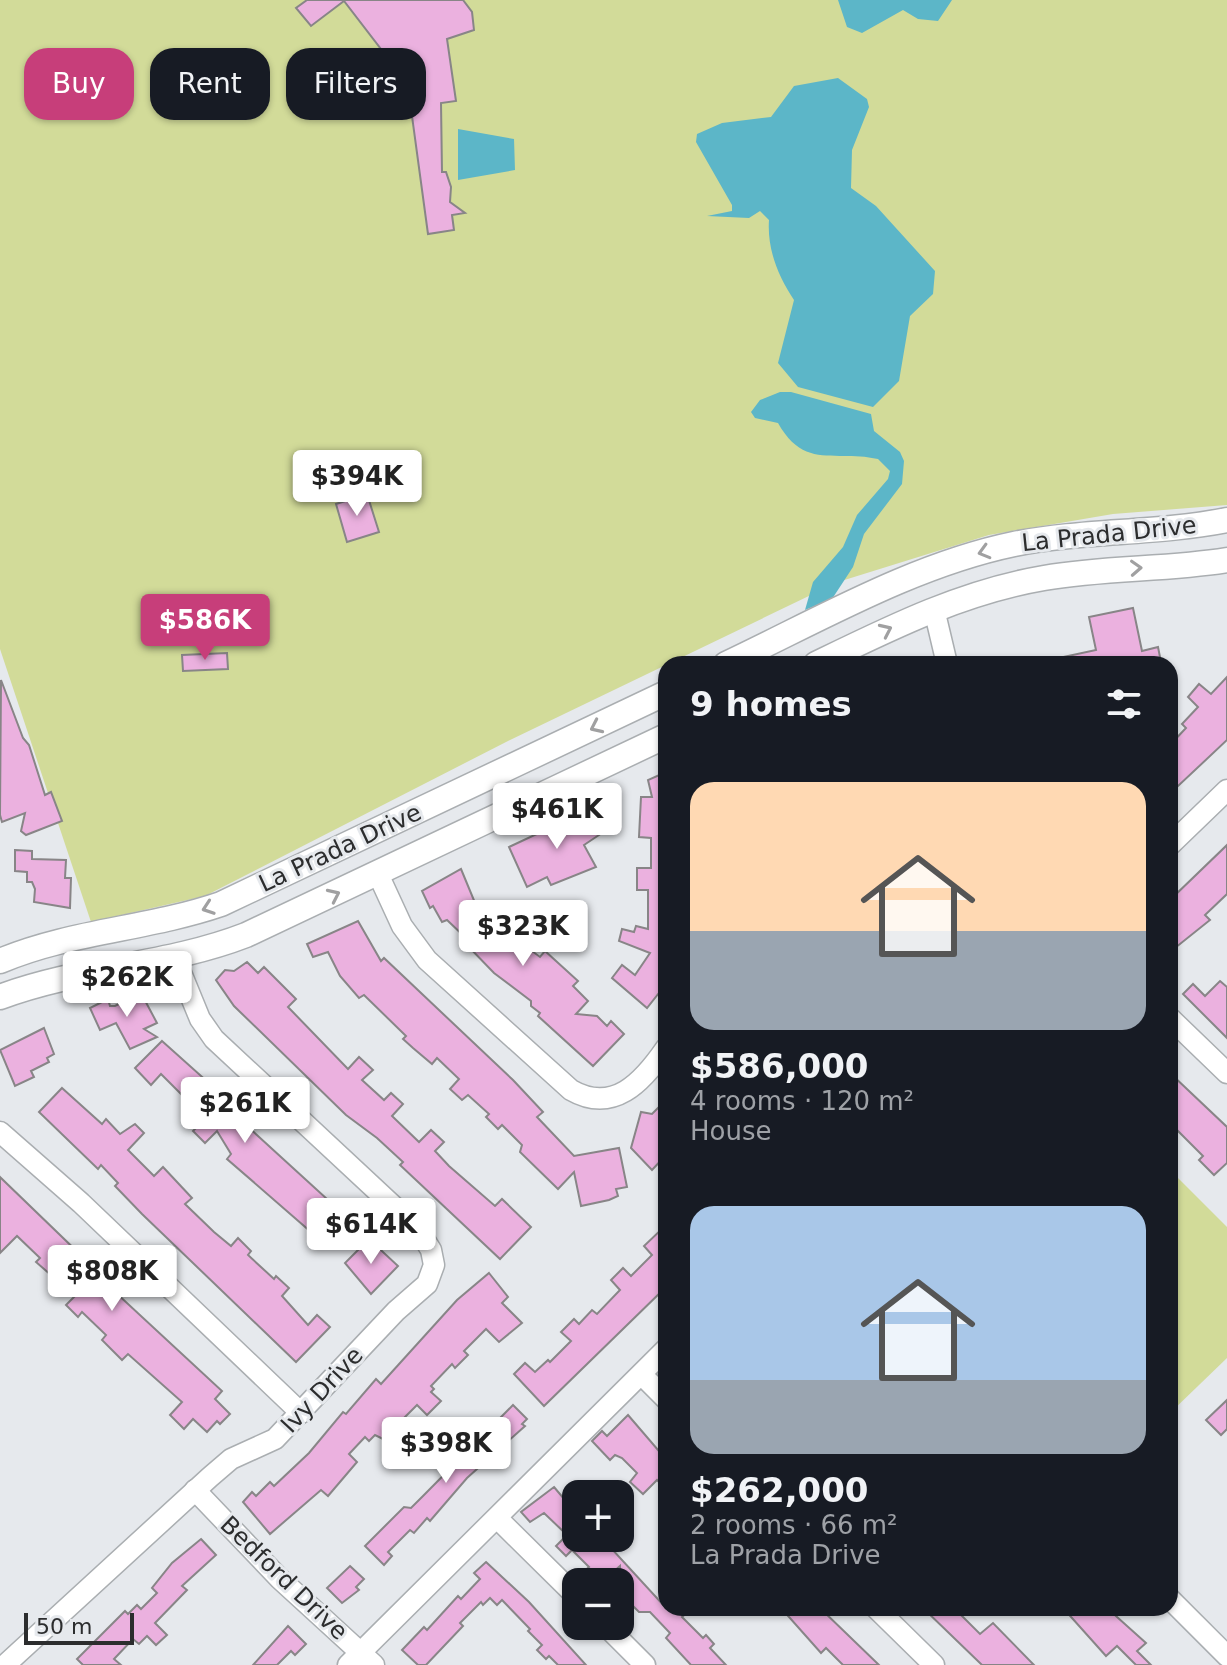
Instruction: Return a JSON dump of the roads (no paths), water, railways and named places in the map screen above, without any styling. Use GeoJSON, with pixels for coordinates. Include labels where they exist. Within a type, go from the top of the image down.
{"type":"FeatureCollection","features":[{"type":"Feature","properties":{"kind":"main road","name":"La Prada Drive"},"geometry":{"type":"LineString","coordinates":[[743,656],[902,581],[986,551],[1063,536],[1227,520]]}},
{"type":"Feature","properties":{"kind":"main road","name":"La Prada Drive"},"geometry":{"type":"LineString","coordinates":[[833,656],[934,609],[987,591],[1041,578],[1227,560]]}},
{"type":"Feature","properties":{"kind":"main road","name":"La Prada Drive"},"geometry":{"type":"LineString","coordinates":[[0,961],[48,943],[176,918],[239,896],[658,697]]}},
{"type":"Feature","properties":{"kind":"main road","name":"La Prada Drive"},"geometry":{"type":"LineString","coordinates":[[0,997],[66,976],[175,958],[263,928],[658,740]]}},
{"type":"Feature","properties":{"kind":"main road"},"geometry":{"type":"LineString","coordinates":[[239,896],[263,928]]}},
{"type":"Feature","properties":{"kind":"street"},"geometry":{"type":"LineString","coordinates":[[934,609],[945,656]]}},
{"type":"Feature","properties":{"kind":"street"},"geometry":{"type":"LineString","coordinates":[[1178,837],[1227,790]]}},
{"type":"Feature","properties":{"kind":"street"},"geometry":{"type":"LineString","coordinates":[[378,874],[402,926],[427,960],[571,1090],[587,1100],[616,1096],[630,1089],[658,1057]]}},
{"type":"Feature","properties":{"kind":"street","name":"Ivy Drive"},"geometry":{"type":"LineString","coordinates":[[5,1665],[231,1459],[275,1439],[396,1311],[427,1284],[434,1265],[431,1250],[418,1229],[214,1039],[200,1019],[175,958]]}},
{"type":"Feature","properties":{"kind":"street"},"geometry":{"type":"LineString","coordinates":[[1178,1026],[1227,1073]]}},
{"type":"Feature","properties":{"kind":"street"},"geometry":{"type":"LineString","coordinates":[[0,1132],[81,1203],[301,1413]]}},
{"type":"Feature","properties":{"kind":"street"},"geometry":{"type":"LineString","coordinates":[[361,1660],[497,1518],[658,1358]]}},
{"type":"Feature","properties":{"kind":"street"},"geometry":{"type":"LineString","coordinates":[[642,1375],[658,1391]]}},
{"type":"Feature","properties":{"kind":"street","name":"Bedford Drive"},"geometry":{"type":"LineString","coordinates":[[195,1490],[361,1660]]}},
{"type":"Feature","properties":{"kind":"street"},"geometry":{"type":"LineString","coordinates":[[497,1518],[562,1582]]}},
{"type":"Feature","properties":{"kind":"street"},"geometry":{"type":"LineString","coordinates":[[1178,1607],[1227,1656]]}},
{"type":"Feature","properties":{"kind":"street"},"geometry":{"type":"LineString","coordinates":[[884,1616],[934,1665]]}},
{"type":"Feature","properties":{"kind":"street"},"geometry":{"type":"LineString","coordinates":[[620,1640],[645,1665]]}},
{"type":"Feature","properties":{"kind":"water"},"geometry":{"type":"Polygon","coordinates":[[[838,0],[952,0],[938,21],[918,19],[903,10],[862,33],[847,27],[838,0]]]}},
{"type":"Feature","properties":{"kind":"water"},"geometry":{"type":"Polygon","coordinates":[[[838,78],[867,99],[869,107],[852,150],[851,188],[876,206],[935,271],[933,294],[910,316],[899,381],[873,407],[798,387],[778,363],[794,300],[775,262],[769,220],[760,211],[749,218],[707,216],[732,211],[732,205],[696,142],[697,134],[722,123],[771,117],[794,86],[838,78]]]}},
{"type":"Feature","properties":{"kind":"water"},"geometry":{"type":"Polygon","coordinates":[[[458,129],[514,139],[515,170],[458,180],[458,129]]]}},
{"type":"Feature","properties":{"kind":"water"},"geometry":{"type":"Polygon","coordinates":[[[780,392],[791,392],[871,414],[874,431],[900,452],[904,461],[902,484],[864,534],[853,567],[832,599],[805,610],[813,582],[843,547],[857,515],[888,479],[890,471],[878,459],[810,453],[788,438],[778,423],[755,418],[751,412],[760,400],[780,392]]]}}]}
